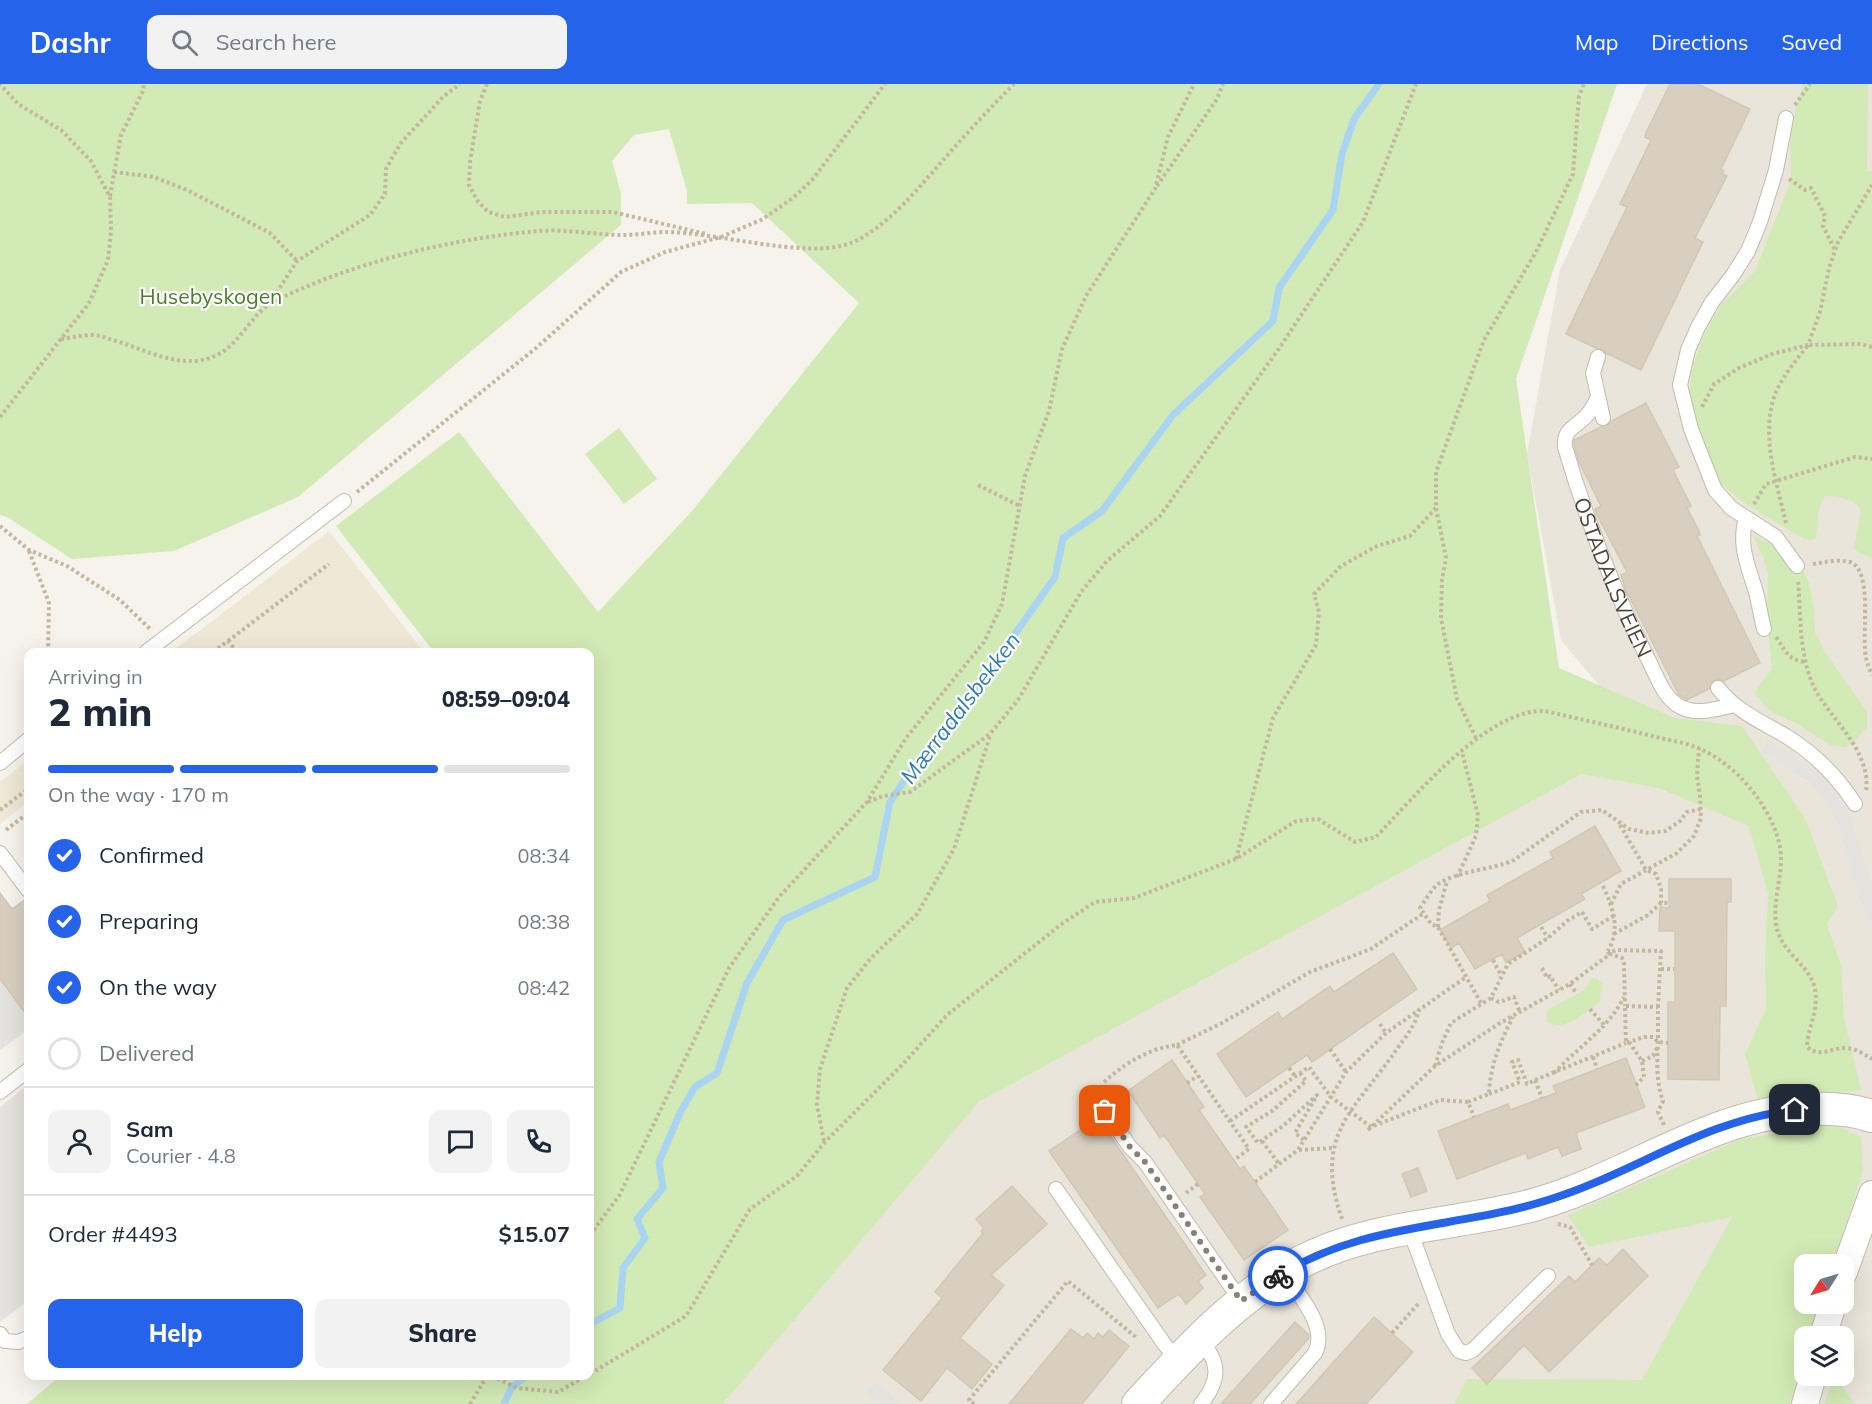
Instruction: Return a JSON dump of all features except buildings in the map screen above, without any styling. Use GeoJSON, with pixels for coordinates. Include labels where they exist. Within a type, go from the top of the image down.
{"type":"FeatureCollection","features":[{"type":"Feature","properties":{"kind":"street"},"geometry":{"type":"LineString","coordinates":[[1138,1404],[1241,1301],[1284,1272],[1328,1250],[1365,1237],[1515,1209],[1549,1200],[1598,1181],[1710,1130],[1754,1116],[1795,1110],[1838,1108],[1872,1116]]}},
{"type":"Feature","properties":{"kind":"street"},"geometry":{"type":"LineString","coordinates":[[1850,1254],[1872,1194]]}},
{"type":"Feature","properties":{"kind":"street"},"geometry":{"type":"LineString","coordinates":[[1804,1404],[1809,1386]]}},
{"type":"Feature","properties":{"kind":"lane"},"geometry":{"type":"LineString","coordinates":[[1786,118],[1776,170],[1748,251],[1712,302],[1688,351],[1680,385],[1691,429],[1715,490],[1731,508],[1776,537],[1797,566]]}},
{"type":"Feature","properties":{"kind":"lane"},"geometry":{"type":"LineString","coordinates":[[1598,357],[1593,373],[1603,418]]}},
{"type":"Feature","properties":{"kind":"lane","name":"OSTADALSVEIEN"},"geometry":{"type":"LineString","coordinates":[[1598,397],[1590,412],[1564,438],[1572,472],[1606,569],[1670,698],[1677,705],[1696,711],[1734,705]]}},
{"type":"Feature","properties":{"kind":"lane"},"geometry":{"type":"LineString","coordinates":[[152,648],[344,501]]}},
{"type":"Feature","properties":{"kind":"lane"},"geometry":{"type":"LineString","coordinates":[[1746,518],[1743,530],[1743,552],[1757,594],[1764,629]]}},
{"type":"Feature","properties":{"kind":"lane"},"geometry":{"type":"LineString","coordinates":[[1718,688],[1734,705],[1807,750],[1841,782],[1856,804]]}},
{"type":"Feature","properties":{"kind":"lane"},"geometry":{"type":"LineString","coordinates":[[0,763],[24,743]]}},
{"type":"Feature","properties":{"kind":"lane"},"geometry":{"type":"LineString","coordinates":[[2,856],[24,885]]}},
{"type":"Feature","properties":{"kind":"lane"},"geometry":{"type":"LineString","coordinates":[[0,1092],[24,1073]]}},
{"type":"Feature","properties":{"kind":"lane"},"geometry":{"type":"LineString","coordinates":[[1093,1094],[1130,1147],[1145,1162],[1241,1301]]}},
{"type":"Feature","properties":{"kind":"lane"},"geometry":{"type":"LineString","coordinates":[[1056,1189],[1165,1345],[1190,1351],[1210,1351],[1215,1364],[1215,1380],[1210,1392],[1200,1404]]}},
{"type":"Feature","properties":{"kind":"lane"},"geometry":{"type":"LineString","coordinates":[[1409,1228],[1448,1334],[1459,1351],[1466,1353],[1473,1350],[1548,1276]]}},
{"type":"Feature","properties":{"kind":"lane"},"geometry":{"type":"LineString","coordinates":[[1271,1404],[1319,1346],[1319,1335],[1312,1316],[1284,1272]]}},
{"type":"Feature","properties":{"kind":"lane"},"geometry":{"type":"LineString","coordinates":[[2,1340],[18,1342],[24,1340]]}},
{"type":"Feature","properties":{"kind":"path"},"geometry":{"type":"LineString","coordinates":[[0,84],[18,104],[61,130],[91,161],[110,197]]}},
{"type":"Feature","properties":{"kind":"path"},"geometry":{"type":"LineString","coordinates":[[0,417],[89,303],[108,260],[111,232],[110,197],[121,135],[143,91],[144,84]]}},
{"type":"Feature","properties":{"kind":"path"},"geometry":{"type":"LineString","coordinates":[[61,339],[94,335],[129,344],[167,358],[191,362],[216,356],[270,304],[297,261],[370,215],[386,194],[386,169],[400,144],[443,97],[460,84]]}},
{"type":"Feature","properties":{"kind":"path"},"geometry":{"type":"LineString","coordinates":[[487,84],[480,101],[470,162],[469,185],[477,200],[488,212],[505,217],[542,212],[613,212],[721,237]]}},
{"type":"Feature","properties":{"kind":"path"},"geometry":{"type":"LineString","coordinates":[[344,501],[536,348],[621,272],[665,252],[721,237],[763,219],[794,197],[812,180],[885,84]]}},
{"type":"Feature","properties":{"kind":"path"},"geometry":{"type":"LineString","coordinates":[[270,304],[326,279],[388,259],[463,242],[541,231],[625,235],[667,232],[787,246],[830,248],[851,243],[878,226],[915,191],[1014,84]]}},
{"type":"Feature","properties":{"kind":"path"},"geometry":{"type":"LineString","coordinates":[[1155,189],[1168,137],[1194,84]]}},
{"type":"Feature","properties":{"kind":"path"},"geometry":{"type":"LineString","coordinates":[[594,1230],[619,1196],[729,968],[779,897],[867,802],[906,738],[984,642],[1002,604],[1025,476],[1049,411],[1062,349],[1086,296],[1217,99],[1223,84]]}},
{"type":"Feature","properties":{"kind":"path"},"geometry":{"type":"LineString","coordinates":[[867,802],[883,796],[910,792],[990,734],[1018,700],[1081,592],[1107,561],[1160,516],[1280,347],[1363,222],[1416,84]]}},
{"type":"Feature","properties":{"kind":"path"},"geometry":{"type":"LineString","coordinates":[[1476,738],[1457,699],[1441,618],[1442,580],[1446,558],[1436,508],[1436,472],[1484,340],[1536,252],[1573,174],[1579,96],[1584,84]]}},
{"type":"Feature","properties":{"kind":"path"},"geometry":{"type":"LineString","coordinates":[[1786,118],[1810,84]]}},
{"type":"Feature","properties":{"kind":"path"},"geometry":{"type":"LineString","coordinates":[[1776,170],[1805,190],[1811,188],[1825,216],[1823,226],[1835,250]]}},
{"type":"Feature","properties":{"kind":"path"},"geometry":{"type":"LineString","coordinates":[[114,172],[154,177],[187,190],[270,233],[297,261]]}},
{"type":"Feature","properties":{"kind":"path"},"geometry":{"type":"LineString","coordinates":[[1852,733],[1815,689],[1803,650],[1797,566],[1776,480],[1771,444],[1772,402],[1789,370],[1808,345],[1820,312],[1835,250],[1849,220],[1872,185]]}},
{"type":"Feature","properties":{"kind":"path"},"geometry":{"type":"LineString","coordinates":[[1691,429],[1714,384],[1738,368],[1772,354],[1808,345],[1860,344],[1872,347]]}},
{"type":"Feature","properties":{"kind":"path"},"geometry":{"type":"LineString","coordinates":[[1746,518],[1766,484],[1855,457],[1872,459]]}},
{"type":"Feature","properties":{"kind":"path"},"geometry":{"type":"LineString","coordinates":[[978,485],[1020,506]]}},
{"type":"Feature","properties":{"kind":"path"},"geometry":{"type":"LineString","coordinates":[[1236,859],[1273,718],[1316,645],[1319,612],[1314,594],[1341,566],[1377,546],[1410,536],[1436,508]]}},
{"type":"Feature","properties":{"kind":"path"},"geometry":{"type":"LineString","coordinates":[[0,526],[28,550],[67,566],[120,600],[162,641]]}},
{"type":"Feature","properties":{"kind":"path"},"geometry":{"type":"LineString","coordinates":[[28,550],[49,603],[48,648]]}},
{"type":"Feature","properties":{"kind":"path"},"geometry":{"type":"LineString","coordinates":[[1797,566],[1830,561],[1849,562],[1859,567],[1866,585],[1865,649],[1872,675]]}},
{"type":"Feature","properties":{"kind":"path"},"geometry":{"type":"LineString","coordinates":[[218,648],[329,564]]}},
{"type":"Feature","properties":{"kind":"path"},"geometry":{"type":"LineString","coordinates":[[1764,629],[1771,630],[1790,658],[1806,662]]}},
{"type":"Feature","properties":{"kind":"path"},"geometry":{"type":"LineString","coordinates":[[228,641],[234,648]]}},
{"type":"Feature","properties":{"kind":"path"},"geometry":{"type":"LineString","coordinates":[[594,1371],[686,1316],[750,1209],[797,1176],[825,1142],[904,1064],[947,1015],[1063,923],[1095,902],[1134,898],[1236,859],[1296,821],[1318,819],[1355,842],[1376,837],[1476,738],[1521,713],[1535,710],[1545,711],[1699,748],[1725,763],[1742,778],[1772,821],[1779,839],[1781,873],[1776,902],[1777,928],[1786,949],[1808,974],[1815,989],[1815,1016],[1807,1047],[1817,1053],[1845,1048],[1860,1051],[1872,1059]]}},
{"type":"Feature","properties":{"kind":"path"},"geometry":{"type":"LineString","coordinates":[[825,1142],[817,1105],[820,1069],[847,988],[871,958],[917,914],[954,849],[990,734]]}},
{"type":"Feature","properties":{"kind":"path"},"geometry":{"type":"LineString","coordinates":[[1611,904],[1621,884],[1677,853],[1694,836],[1701,818],[1697,776],[1699,748]]}},
{"type":"Feature","properties":{"kind":"path"},"geometry":{"type":"LineString","coordinates":[[1457,877],[1476,836],[1478,815],[1462,752]]}},
{"type":"Feature","properties":{"kind":"path"},"geometry":{"type":"LineString","coordinates":[[1856,804],[1868,789],[1872,778]]}},
{"type":"Feature","properties":{"kind":"path"},"geometry":{"type":"LineString","coordinates":[[0,810],[24,792]]}},
{"type":"Feature","properties":{"kind":"path"},"geometry":{"type":"LineString","coordinates":[[1438,927],[1431,924],[1420,908],[1437,885],[1514,860],[1581,812],[1602,810],[1629,829],[1649,833],[1666,831],[1688,812],[1701,809]]}},
{"type":"Feature","properties":{"kind":"path"},"geometry":{"type":"LineString","coordinates":[[6,830],[24,816]]}},
{"type":"Feature","properties":{"kind":"path"},"geometry":{"type":"LineString","coordinates":[[1618,823],[1646,870],[1656,874],[1661,889],[1661,903]]}},
{"type":"Feature","properties":{"kind":"path"},"geometry":{"type":"LineString","coordinates":[[1447,880],[1439,910],[1438,927],[1481,1003]]}},
{"type":"Feature","properties":{"kind":"path"},"geometry":{"type":"LineString","coordinates":[[1604,886],[1615,915],[1614,934],[1604,957]]}},
{"type":"Feature","properties":{"kind":"path"},"geometry":{"type":"LineString","coordinates":[[1614,934],[1648,915],[1661,903],[1668,903]]}},
{"type":"Feature","properties":{"kind":"path"},"geometry":{"type":"LineString","coordinates":[[1435,1066],[1451,1023],[1491,998],[1508,964],[1582,912],[1592,929],[1615,915]]}},
{"type":"Feature","properties":{"kind":"path"},"geometry":{"type":"LineString","coordinates":[[1093,1094],[1121,1067],[1161,1047],[1177,1045],[1222,1023],[1310,972],[1371,949],[1424,913]]}},
{"type":"Feature","properties":{"kind":"path"},"geometry":{"type":"LineString","coordinates":[[1541,927],[1548,938]]}},
{"type":"Feature","properties":{"kind":"path"},"geometry":{"type":"LineString","coordinates":[[1370,1128],[1435,1066],[1469,1042],[1570,984],[1613,950],[1661,951],[1657,1044],[1658,1087],[1663,1101],[1659,1112],[1661,1119]]}},
{"type":"Feature","properties":{"kind":"path"},"geometry":{"type":"LineString","coordinates":[[1604,957],[1610,954],[1622,958],[1624,964],[1627,1043],[1642,1061],[1644,1077],[1636,1085]]}},
{"type":"Feature","properties":{"kind":"path"},"geometry":{"type":"LineString","coordinates":[[1493,960],[1502,976]]}},
{"type":"Feature","properties":{"kind":"path"},"geometry":{"type":"LineString","coordinates":[[1542,968],[1547,978],[1550,976],[1559,990]]}},
{"type":"Feature","properties":{"kind":"path"},"geometry":{"type":"LineString","coordinates":[[1661,969],[1674,969]]}},
{"type":"Feature","properties":{"kind":"path"},"geometry":{"type":"LineString","coordinates":[[1255,1182],[1298,1150],[1346,1072],[1386,1033],[1466,977]]}},
{"type":"Feature","properties":{"kind":"path"},"geometry":{"type":"LineString","coordinates":[[1570,984],[1577,994]]}},
{"type":"Feature","properties":{"kind":"path"},"geometry":{"type":"LineString","coordinates":[[1554,1073],[1571,1054],[1604,1025],[1621,1004],[1625,994]]}},
{"type":"Feature","properties":{"kind":"path"},"geometry":{"type":"LineString","coordinates":[[1491,998],[1499,1002],[1514,996],[1520,1012]]}},
{"type":"Feature","properties":{"kind":"path"},"geometry":{"type":"LineString","coordinates":[[1625,1006],[1658,1006]]}},
{"type":"Feature","properties":{"kind":"path"},"geometry":{"type":"LineString","coordinates":[[1590,1009],[1604,1025]]}},
{"type":"Feature","properties":{"kind":"path"},"geometry":{"type":"LineString","coordinates":[[1345,1226],[1333,1179],[1333,1148],[1338,1132],[1390,1060],[1417,1018],[1419,1010]]}},
{"type":"Feature","properties":{"kind":"path"},"geometry":{"type":"LineString","coordinates":[[1489,1094],[1493,1062],[1513,1016]]}},
{"type":"Feature","properties":{"kind":"path"},"geometry":{"type":"LineString","coordinates":[[1380,1024],[1386,1033]]}},
{"type":"Feature","properties":{"kind":"path"},"geometry":{"type":"LineString","coordinates":[[1370,1128],[1440,1100],[1468,1102],[1520,1082],[1512,1062],[1518,1060],[1527,1084],[1644,1036],[1653,1037],[1657,1044],[1653,1056],[1642,1061]]}},
{"type":"Feature","properties":{"kind":"path"},"geometry":{"type":"LineString","coordinates":[[1657,1044],[1668,1042]]}},
{"type":"Feature","properties":{"kind":"path"},"geometry":{"type":"LineString","coordinates":[[1177,1045],[1249,1149]]}},
{"type":"Feature","properties":{"kind":"path"},"geometry":{"type":"LineString","coordinates":[[1330,1049],[1346,1072]]}},
{"type":"Feature","properties":{"kind":"path"},"geometry":{"type":"LineString","coordinates":[[1593,1057],[1597,1069]]}},
{"type":"Feature","properties":{"kind":"path"},"geometry":{"type":"LineString","coordinates":[[1230,1121],[1309,1067],[1331,1097],[1370,1128]]}},
{"type":"Feature","properties":{"kind":"path"},"geometry":{"type":"LineString","coordinates":[[1289,1068],[1295,1077]]}},
{"type":"Feature","properties":{"kind":"path"},"geometry":{"type":"LineString","coordinates":[[1279,1164],[1246,1127],[1272,1111],[1306,1081],[1300,1073]]}},
{"type":"Feature","properties":{"kind":"path"},"geometry":{"type":"LineString","coordinates":[[1187,1083],[1198,1076]]}},
{"type":"Feature","properties":{"kind":"path"},"geometry":{"type":"LineString","coordinates":[[1535,1080],[1542,1098]]}},
{"type":"Feature","properties":{"kind":"path"},"geometry":{"type":"LineString","coordinates":[[1234,1160],[1283,1126],[1317,1095],[1295,1133],[1304,1140]]}},
{"type":"Feature","properties":{"kind":"path"},"geometry":{"type":"LineString","coordinates":[[1468,1102],[1474,1117]]}},
{"type":"Feature","properties":{"kind":"path"},"geometry":{"type":"LineString","coordinates":[[1298,1150],[1333,1148]]}},
{"type":"Feature","properties":{"kind":"path"},"geometry":{"type":"LineString","coordinates":[[1188,1191],[1198,1184]]}},
{"type":"Feature","properties":{"kind":"path"},"geometry":{"type":"LineString","coordinates":[[1548,1222],[1570,1227],[1592,1264]]}},
{"type":"Feature","properties":{"kind":"path"},"geometry":{"type":"LineString","coordinates":[[974,1404],[969,1400],[1068,1281],[1140,1341]]}},
{"type":"Feature","properties":{"kind":"path"},"geometry":{"type":"LineString","coordinates":[[1392,1333],[1431,1289]]}},
{"type":"Feature","properties":{"kind":"path"},"geometry":{"type":"LineString","coordinates":[[470,1404],[486,1380]]}},
{"type":"Feature","properties":{"kind":"path"},"geometry":{"type":"LineString","coordinates":[[498,1380],[517,1388],[558,1392],[579,1380]]}},
{"type":"Feature","properties":{"kind":"shaded area"},"geometry":{"type":"Polygon","coordinates":[[[1647,84],[1872,84],[1872,1404],[723,1404],[979,1102],[1582,774],[1613,702],[1561,640],[1527,454],[1560,270],[1647,84]]]}},
{"type":"Feature","properties":{"kind":"shaded area"},"geometry":{"type":"Polygon","coordinates":[[[329,531],[421,648],[176,648],[329,531]]]}},
{"type":"Feature","properties":{"kind":"shaded area"},"geometry":{"type":"Polygon","coordinates":[[[1768,739],[1827,778],[1845,802],[1872,884],[1872,925],[1858,894],[1844,842],[1827,802],[1808,781],[1761,752],[1768,739]]]}},
{"type":"Feature","properties":{"kind":"shaded area"},"geometry":{"type":"Polygon","coordinates":[[[24,763],[24,805],[0,824],[0,782],[24,763]]]}},
{"type":"Feature","properties":{"kind":"shaded area"},"geometry":{"type":"Polygon","coordinates":[[[0,980],[24,1013],[24,1033],[0,1050],[0,980]]]}},
{"type":"Feature","properties":{"kind":"shaded area"},"geometry":{"type":"Polygon","coordinates":[[[24,1088],[24,1304],[0,1322],[0,1107],[24,1088]]]}},
{"type":"Feature","properties":{"kind":"shaded area"},"geometry":{"type":"Polygon","coordinates":[[[876,1383],[901,1404],[879,1404],[866,1393],[876,1383]]]}},
{"type":"Feature","properties":{"kind":"green space","name":"Husebyskogen"},"geometry":{"type":"Polygon","coordinates":[[[0,84],[1617,84],[1516,379],[1559,668],[1675,718],[1742,726],[1805,818],[1838,906],[1827,924],[1841,965],[1844,1018],[1861,1090],[1758,1100],[1745,1055],[1766,1008],[1765,958],[1768,893],[1749,826],[1659,788],[1582,774],[979,1102],[723,1404],[27,1404],[55,1380],[594,1380],[594,648],[431,648],[336,526],[459,432],[598,612],[692,511],[859,303],[752,203],[687,204],[687,191],[669,129],[634,135],[612,161],[621,193],[621,225],[298,497],[174,551],[72,559],[7,517],[0,515],[0,84]]]}},
{"type":"Feature","properties":{"kind":"green space"},"geometry":{"type":"Polygon","coordinates":[[[1803,84],[1868,84],[1867,171],[1872,171],[1872,558],[1854,548],[1861,510],[1855,503],[1825,496],[1819,508],[1816,538],[1811,540],[1802,538],[1743,502],[1720,483],[1691,410],[1690,385],[1693,364],[1706,331],[1720,306],[1755,271],[1791,180],[1790,130],[1803,84]]]}},
{"type":"Feature","properties":{"kind":"green space"},"geometry":{"type":"Polygon","coordinates":[[[619,428],[657,479],[624,504],[585,454],[619,428]]]}},
{"type":"Feature","properties":{"kind":"green space"},"geometry":{"type":"Polygon","coordinates":[[[1753,535],[1769,543],[1803,570],[1809,583],[1814,609],[1815,632],[1825,652],[1867,712],[1867,727],[1853,743],[1845,747],[1832,746],[1794,722],[1769,711],[1756,694],[1758,687],[1772,669],[1767,619],[1768,575],[1753,535]]]}},
{"type":"Feature","properties":{"kind":"green space"},"geometry":{"type":"Polygon","coordinates":[[[1592,978],[1598,979],[1602,984],[1600,1002],[1569,1023],[1555,1025],[1548,1023],[1546,1014],[1549,1009],[1583,991],[1592,978]]]}},
{"type":"Feature","properties":{"kind":"green space"},"geometry":{"type":"Polygon","coordinates":[[[1833,1124],[1861,1137],[1863,1171],[1837,1254],[1794,1254],[1794,1314],[1818,1314],[1814,1326],[1794,1326],[1795,1386],[1790,1404],[1454,1404],[1467,1379],[1642,1380],[1732,1217],[1589,1247],[1568,1215],[1741,1139],[1833,1124]]]}},
{"type":"Feature","properties":{"kind":"green space"},"geometry":{"type":"Polygon","coordinates":[[[1831,1386],[1842,1386],[1855,1404],[1824,1404],[1831,1386]]]}},
{"type":"Feature","properties":{"kind":"waterway","name":"Mærradalsbekken"},"geometry":{"type":"LineString","coordinates":[[594,1322],[620,1308],[623,1268],[645,1238],[637,1219],[663,1188],[659,1162],[680,1113],[695,1087],[717,1073],[747,983],[783,920],[875,877],[890,802],[918,760],[944,735],[1055,577],[1063,538],[1102,511],[1173,415],[1273,321],[1279,288],[1333,210],[1342,154],[1354,119],[1379,84]]}},
{"type":"Feature","properties":{"kind":"waterway","name":"Mærradalsbekken"},"geometry":{"type":"LineString","coordinates":[[504,1404],[512,1387],[521,1380]]}},
{"type":"Feature","properties":{"kind":"way so far"},"geometry":{"type":"LineString","coordinates":[[1105,1111],[1130,1147],[1145,1162],[1241,1301],[1278,1276]]}},
{"type":"Feature","properties":{"kind":"route"},"geometry":{"type":"LineString","coordinates":[[1278,1276],[1328,1250],[1365,1237],[1515,1209],[1549,1200],[1577,1190],[1710,1130],[1754,1116],[1795,1110]]}}]}
